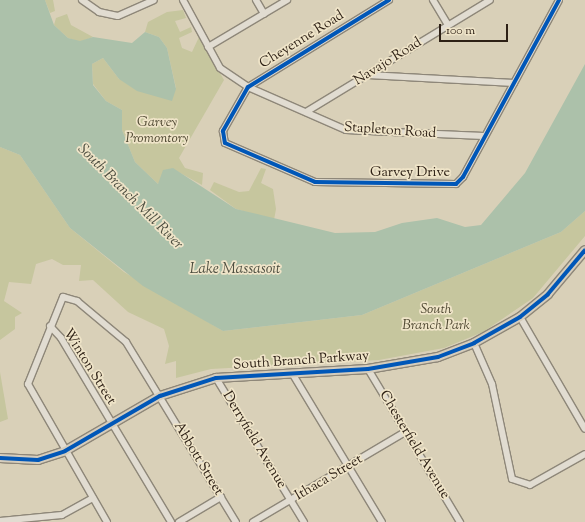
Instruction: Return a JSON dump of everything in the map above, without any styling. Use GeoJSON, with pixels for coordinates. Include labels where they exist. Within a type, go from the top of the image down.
{"type":"FeatureCollection","features":[{"type":"Feature","properties":{"kind":"main road","name":"South Branch Parkway"},"geometry":{"type":"LineString","coordinates":[[0,458],[38,460],[65,451],[160,396],[216,378],[368,369],[438,357],[474,344],[520,317],[548,294],[585,250]]}},
{"type":"Feature","properties":{"kind":"street"},"geometry":{"type":"LineString","coordinates":[[82,0],[102,13],[121,16],[154,0]]}},
{"type":"Feature","properties":{"kind":"street","name":"Stapleton Road"},"geometry":{"type":"LineString","coordinates":[[183,0],[208,47],[225,73],[248,87],[349,130],[484,136]]}},
{"type":"Feature","properties":{"kind":"street"},"geometry":{"type":"LineString","coordinates":[[256,0],[264,14]]}},
{"type":"Feature","properties":{"kind":"street"},"geometry":{"type":"LineString","coordinates":[[208,47],[287,0]]}},
{"type":"Feature","properties":{"kind":"street","name":"Cheyenne Road"},"geometry":{"type":"LineString","coordinates":[[248,87],[389,0]]}},
{"type":"Feature","properties":{"kind":"street"},"geometry":{"type":"LineString","coordinates":[[433,0],[448,25]]}},
{"type":"Feature","properties":{"kind":"street","name":"Navajo Road"},"geometry":{"type":"LineString","coordinates":[[306,112],[490,0]]}},
{"type":"Feature","properties":{"kind":"street","name":"Garvey Drive"},"geometry":{"type":"LineString","coordinates":[[248,87],[223,131],[224,142],[315,182],[450,186],[461,180],[559,0]]}},
{"type":"Feature","properties":{"kind":"street"},"geometry":{"type":"LineString","coordinates":[[368,75],[514,83]]}},
{"type":"Feature","properties":{"kind":"street","name":"Abbott Street"},"geometry":{"type":"LineString","coordinates":[[50,326],[63,298],[77,301],[126,342],[236,522]]}},
{"type":"Feature","properties":{"kind":"street"},"geometry":{"type":"LineString","coordinates":[[520,317],[585,429]]}},
{"type":"Feature","properties":{"kind":"street"},"geometry":{"type":"LineString","coordinates":[[50,326],[28,384],[65,451],[108,522]]}},
{"type":"Feature","properties":{"kind":"street","name":"Winton Street"},"geometry":{"type":"LineString","coordinates":[[50,326],[61,338],[171,522]]}},
{"type":"Feature","properties":{"kind":"street"},"geometry":{"type":"LineString","coordinates":[[474,344],[492,384],[512,479],[530,485],[585,454]]}},
{"type":"Feature","properties":{"kind":"street","name":"Chesterfield Avenue"},"geometry":{"type":"LineString","coordinates":[[368,369],[460,522]]}},
{"type":"Feature","properties":{"kind":"street"},"geometry":{"type":"LineString","coordinates":[[292,373],[382,522]]}},
{"type":"Feature","properties":{"kind":"street","name":"Derryfield Avenue"},"geometry":{"type":"LineString","coordinates":[[216,378],[304,522]]}},
{"type":"Feature","properties":{"kind":"street","name":"Ithaca Street"},"geometry":{"type":"LineString","coordinates":[[253,522],[291,501],[405,432]]}},
{"type":"Feature","properties":{"kind":"street"},"geometry":{"type":"LineString","coordinates":[[179,522],[221,497]]}},
{"type":"Feature","properties":{"kind":"street"},"geometry":{"type":"LineString","coordinates":[[0,521],[62,515],[93,498]]}},
{"type":"Feature","properties":{"kind":"green space"},"geometry":{"type":"Polygon","coordinates":[[[45,0],[53,0],[55,11],[50,13],[45,0]]]}},
{"type":"Feature","properties":{"kind":"green space","name":"Garvey Promontory"},"geometry":{"type":"Polygon","coordinates":[[[183,10],[186,18],[175,21],[180,32],[191,27],[192,32],[179,38],[182,48],[192,52],[199,37],[224,80],[179,158],[185,168],[203,173],[202,185],[173,169],[158,184],[135,162],[122,130],[122,110],[106,101],[93,84],[92,64],[103,58],[119,79],[176,88],[167,48],[159,37],[145,32],[148,22],[167,12],[183,10]]]}},
{"type":"Feature","properties":{"kind":"green space"},"geometry":{"type":"Polygon","coordinates":[[[67,14],[71,25],[93,37],[80,42],[68,38],[54,25],[56,18],[67,14]]]}},
{"type":"Feature","properties":{"kind":"green space","name":"South Branch Park"},"geometry":{"type":"Polygon","coordinates":[[[0,147],[20,155],[70,228],[124,272],[223,331],[362,315],[561,232],[585,211],[585,236],[533,298],[483,332],[444,348],[379,360],[211,369],[176,378],[176,361],[165,364],[169,346],[164,329],[128,312],[93,280],[79,281],[81,265],[63,265],[52,259],[36,264],[31,284],[9,282],[4,301],[22,313],[15,317],[15,329],[0,340],[0,147]]]}},
{"type":"Feature","properties":{"kind":"green space"},"geometry":{"type":"Polygon","coordinates":[[[261,168],[266,169],[261,183],[273,189],[276,209],[274,220],[236,209],[210,190],[214,182],[239,192],[249,191],[261,168]]]}},
{"type":"Feature","properties":{"kind":"green space"},"geometry":{"type":"Polygon","coordinates":[[[0,372],[8,419],[0,422],[0,372]]]}},
{"type":"Feature","properties":{"kind":"water","name":"Lake Massasoit"},"geometry":{"type":"Polygon","coordinates":[[[0,0],[45,0],[54,25],[68,38],[80,41],[93,37],[132,43],[145,32],[159,37],[167,48],[176,89],[172,101],[137,91],[119,79],[103,58],[92,64],[93,85],[106,101],[122,110],[122,130],[135,162],[158,184],[163,170],[173,168],[236,209],[335,233],[375,232],[402,223],[437,218],[465,227],[481,225],[525,173],[585,64],[585,211],[561,232],[362,315],[223,331],[143,286],[70,228],[20,155],[0,147],[0,0]]]}},
{"type":"Feature","properties":{"kind":"cycle path"},"geometry":{"type":"LineString","coordinates":[[389,0],[248,87],[223,131],[225,143],[315,182],[456,184],[463,177],[559,0]]}},
{"type":"Feature","properties":{"kind":"cycle path"},"geometry":{"type":"LineString","coordinates":[[0,458],[38,460],[65,451],[160,396],[216,378],[368,369],[438,357],[474,343],[520,317],[548,294],[585,250]]}},
{"type":"Feature","properties":{"kind":"water label","name":"South Branch Mill River"},"geometry":{"type":"Point","coordinates":[130,197]}}]}
